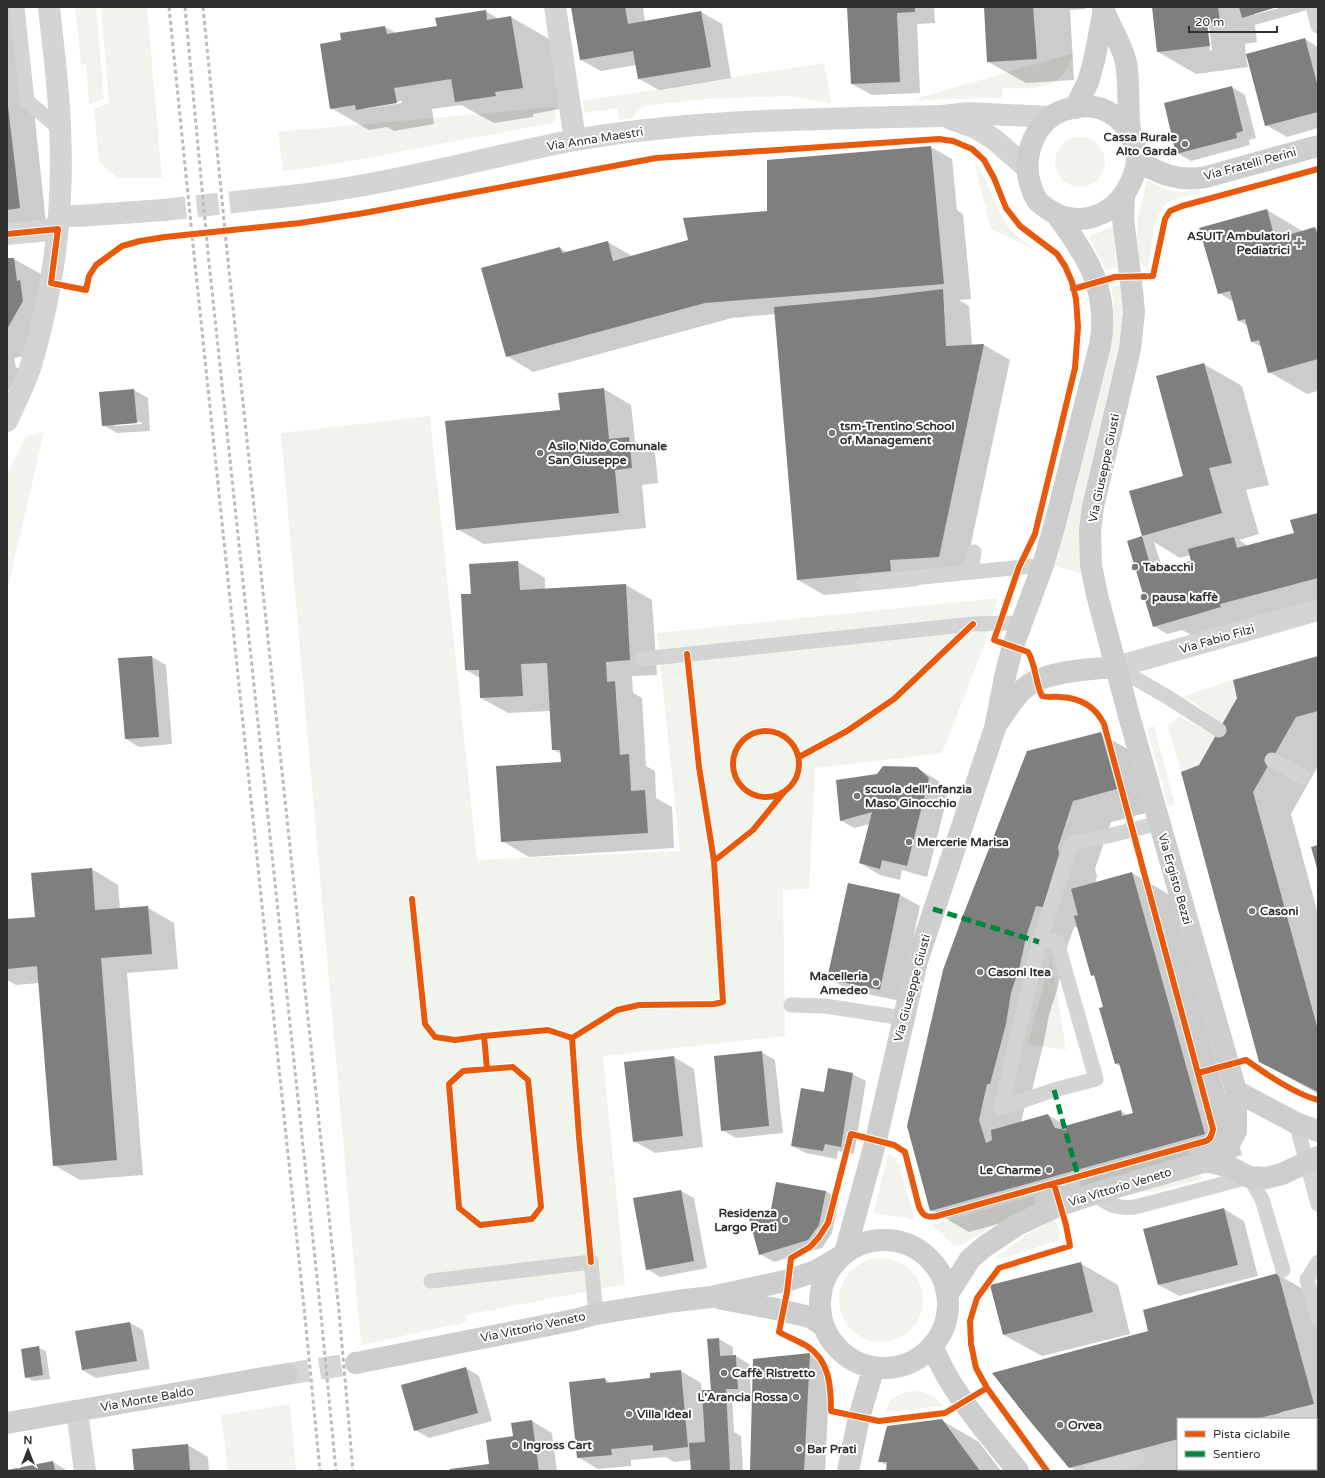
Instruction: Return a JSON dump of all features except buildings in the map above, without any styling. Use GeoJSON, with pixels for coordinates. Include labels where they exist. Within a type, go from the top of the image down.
{"type":"FeatureCollection","features":[{"type":"Feature","properties":{"kind":"street"},"geometry":{"type":"LineString","coordinates":[[7,421],[30,367],[42,325],[51,283],[59,223],[61,195],[60,129],[49,7]]}},
{"type":"Feature","properties":{"kind":"street"},"geometry":{"type":"LineString","coordinates":[[555,7],[575,140]]}},
{"type":"Feature","properties":{"kind":"street","name":"Via Giuseppe Giusti"},"geometry":{"type":"LineString","coordinates":[[1075,108],[1088,82],[1094,61],[1104,8]]}},
{"type":"Feature","properties":{"kind":"street","name":"Via Giuseppe Giusti"},"geometry":{"type":"LineString","coordinates":[[1104,8],[1126,62],[1130,131],[1137,152],[1137,161],[1133,178],[1124,195],[1113,207],[1103,214],[1092,218],[1068,218],[1056,214],[1036,200],[1028,178],[1027,168],[1029,153],[1043,124],[1051,117],[1064,110],[1075,108],[1101,108],[1113,114],[1123,122],[1130,131]]}},
{"type":"Feature","properties":{"kind":"street","name":"Via Anna Maestri"},"geometry":{"type":"LineString","coordinates":[[252,200],[294,196],[354,187],[575,140],[650,130],[772,120],[942,116],[968,114],[1051,117]]}},
{"type":"Feature","properties":{"kind":"street","name":"Via Anna Maestri"},"geometry":{"type":"LineString","coordinates":[[942,116],[976,128],[995,140],[1027,168]]}},
{"type":"Feature","properties":{"kind":"street","name":"Via Fratelli Perini"},"geometry":{"type":"LineString","coordinates":[[1137,161],[1173,178],[1192,180],[1318,146]]}},
{"type":"Feature","properties":{"kind":"street","name":"Via Giuseppe Giusti"},"geometry":{"type":"LineString","coordinates":[[995,728],[1014,699],[1025,687],[1036,680],[1075,672],[1116,667],[1097,595],[1091,565],[1090,530],[1094,506],[1130,349],[1134,312],[1123,219],[1124,195]]}},
{"type":"Feature","properties":{"kind":"street"},"geometry":{"type":"LineString","coordinates":[[7,234],[59,223],[79,216],[164,210]]}},
{"type":"Feature","properties":{"kind":"street","name":"Via Giuseppe Giusti"},"geometry":{"type":"LineString","coordinates":[[844,1254],[876,1140],[917,961],[995,728],[1006,672],[1043,565],[1055,524],[1098,352],[1103,322],[1101,298],[1093,272],[1078,243],[1056,214]]}},
{"type":"Feature","properties":{"kind":"street","name":"Via Fabio Filzi"},"geometry":{"type":"LineString","coordinates":[[1116,667],[1318,610]]}},
{"type":"Feature","properties":{"kind":"street","name":"Via Ergisto Bezzi"},"geometry":{"type":"LineString","coordinates":[[1116,667],[1236,1091],[1236,1131],[1224,1151],[1207,1161]]}},
{"type":"Feature","properties":{"kind":"street"},"geometry":{"type":"LineString","coordinates":[[1236,1091],[1296,1123],[1318,1131]]}},
{"type":"Feature","properties":{"kind":"street"},"geometry":{"type":"LineString","coordinates":[[1207,1161],[1230,1167],[1249,1177],[1266,1178],[1282,1174],[1312,1159]]}},
{"type":"Feature","properties":{"kind":"street","name":"Via Vittorio Veneto"},"geometry":{"type":"LineString","coordinates":[[948,1294],[970,1259],[984,1247],[1017,1225],[1060,1205],[1207,1161]]}},
{"type":"Feature","properties":{"kind":"street"},"geometry":{"type":"LineString","coordinates":[[890,1240],[907,1243],[922,1252],[934,1263],[942,1276],[948,1294],[948,1312],[943,1330],[933,1348],[922,1358],[898,1366],[886,1368],[874,1367],[857,1362],[843,1352],[831,1340],[824,1326],[820,1311],[820,1296],[825,1280],[832,1267],[844,1254],[857,1246],[872,1241],[890,1240]]}},
{"type":"Feature","properties":{"kind":"street","name":"Via Vittorio Veneto"},"geometry":{"type":"LineString","coordinates":[[356,1363],[574,1320],[596,1314],[676,1300],[711,1297],[789,1280],[816,1271],[844,1254]]}},
{"type":"Feature","properties":{"kind":"street","name":"Via Vittorio Veneto"},"geometry":{"type":"LineString","coordinates":[[711,1297],[772,1308],[810,1317],[824,1326]]}},
{"type":"Feature","properties":{"kind":"street"},"geometry":{"type":"LineString","coordinates":[[933,1348],[940,1364],[963,1402],[1018,1471]]}},
{"type":"Feature","properties":{"kind":"street"},"geometry":{"type":"LineString","coordinates":[[848,1471],[859,1417],[874,1367]]}},
{"type":"Feature","properties":{"kind":"street","name":"Via Monte Baldo"},"geometry":{"type":"LineString","coordinates":[[7,1423],[288,1374]]}},
{"type":"Feature","properties":{"kind":"street"},"geometry":{"type":"LineString","coordinates":[[77,1411],[85,1471]]}},
{"type":"Feature","properties":{"kind":"lane"},"geometry":{"type":"LineString","coordinates":[[17,7],[27,101],[60,129]]}},
{"type":"Feature","properties":{"kind":"lane"},"geometry":{"type":"LineString","coordinates":[[1313,7],[1318,26]]}},
{"type":"Feature","properties":{"kind":"lane"},"geometry":{"type":"LineString","coordinates":[[971,572],[974,552]]}},
{"type":"Feature","properties":{"kind":"lane"},"geometry":{"type":"LineString","coordinates":[[863,583],[1043,565]]}},
{"type":"Feature","properties":{"kind":"lane"},"geometry":{"type":"LineString","coordinates":[[643,659],[973,624],[1022,623]]}},
{"type":"Feature","properties":{"kind":"lane"},"geometry":{"type":"LineString","coordinates":[[1116,667],[1169,698],[1219,730]]}},
{"type":"Feature","properties":{"kind":"lane"},"geometry":{"type":"LineString","coordinates":[[1272,760],[1303,777]]}},
{"type":"Feature","properties":{"kind":"lane"},"geometry":{"type":"LineString","coordinates":[[1039,942],[1057,942],[1096,1079],[1054,1090],[1001,1108],[1037,949],[1039,942],[1072,843],[1160,823]]}},
{"type":"Feature","properties":{"kind":"lane"},"geometry":{"type":"LineString","coordinates":[[791,1005],[825,1006],[903,1018]]}},
{"type":"Feature","properties":{"kind":"lane"},"geometry":{"type":"LineString","coordinates":[[1296,1123],[1312,1159],[1318,1204]]}},
{"type":"Feature","properties":{"kind":"lane"},"geometry":{"type":"LineString","coordinates":[[1093,1194],[1112,1206],[1123,1208],[1135,1207],[1249,1177],[1262,1199],[1283,1270]]}},
{"type":"Feature","properties":{"kind":"lane"},"geometry":{"type":"LineString","coordinates":[[431,1282],[591,1262],[596,1314]]}},
{"type":"Feature","properties":{"kind":"lane"},"geometry":{"type":"LineString","coordinates":[[1318,1262],[1307,1280],[1318,1319]]}},
{"type":"Feature","properties":{"kind":"lane"},"geometry":{"type":"LineString","coordinates":[[1288,1418],[1318,1411]]}},
{"type":"Feature","properties":{"kind":"lane"},"geometry":{"type":"LineString","coordinates":[[1091,1471],[1137,1458]]}},
{"type":"Feature","properties":{"kind":"shaded area"},"geometry":{"type":"Polygon","coordinates":[[[75,7],[96,7],[104,99],[89,104],[86,64],[81,64],[75,7]]]}},
{"type":"Feature","properties":{"kind":"shaded area"},"geometry":{"type":"Polygon","coordinates":[[[101,7],[147,7],[162,178],[118,178],[99,162],[94,109],[109,103],[101,7]]]}},
{"type":"Feature","properties":{"kind":"shaded area"},"geometry":{"type":"Polygon","coordinates":[[[1074,53],[1064,73],[1058,79],[1044,86],[1035,88],[1002,88],[1002,98],[912,100],[1074,53]]]}},
{"type":"Feature","properties":{"kind":"shaded area"},"geometry":{"type":"Polygon","coordinates":[[[824,63],[831,103],[786,96],[705,99],[643,106],[632,118],[619,120],[617,108],[584,113],[583,101],[824,63]]]}},
{"type":"Feature","properties":{"kind":"shaded area"},"geometry":{"type":"Polygon","coordinates":[[[554,107],[556,118],[552,123],[335,164],[283,171],[278,132],[554,107]]]}},
{"type":"Feature","properties":{"kind":"shaded area"},"geometry":{"type":"Polygon","coordinates":[[[1080,137],[1090,139],[1098,144],[1103,152],[1105,162],[1103,172],[1098,180],[1090,185],[1080,187],[1070,185],[1062,180],[1057,172],[1055,162],[1057,152],[1062,144],[1070,139],[1080,137]]]}},
{"type":"Feature","properties":{"kind":"shaded area"},"geometry":{"type":"Polygon","coordinates":[[[974,162],[984,177],[1006,224],[1015,234],[1034,249],[991,229],[974,162]]]}},
{"type":"Feature","properties":{"kind":"shaded area"},"geometry":{"type":"Polygon","coordinates":[[[1147,180],[1167,190],[1184,192],[1200,189],[1201,193],[1177,199],[1165,205],[1155,226],[1148,268],[1143,266],[1138,258],[1137,233],[1138,217],[1147,180]]]}},
{"type":"Feature","properties":{"kind":"shaded area"},"geometry":{"type":"Polygon","coordinates":[[[1112,227],[1114,228],[1115,252],[1118,267],[1106,270],[1089,238],[1090,236],[1112,227]]]}},
{"type":"Feature","properties":{"kind":"shaded area"},"geometry":{"type":"Polygon","coordinates":[[[1121,285],[1124,319],[1083,571],[1081,573],[1055,566],[1057,558],[1059,558],[1060,554],[1058,553],[1067,522],[1111,339],[1113,326],[1113,300],[1111,287],[1121,285]]]}},
{"type":"Feature","properties":{"kind":"shaded area"},"geometry":{"type":"Polygon","coordinates":[[[430,416],[477,860],[680,851],[657,633],[998,598],[986,641],[942,753],[815,768],[809,889],[783,890],[785,1036],[603,1056],[625,1284],[466,1315],[467,1322],[361,1345],[281,433],[430,416]]]}},
{"type":"Feature","properties":{"kind":"shaded area"},"geometry":{"type":"Polygon","coordinates":[[[44,432],[7,591],[7,474],[26,437],[44,432]]]}},
{"type":"Feature","properties":{"kind":"shaded area"},"geometry":{"type":"Polygon","coordinates":[[[1233,680],[1237,698],[1222,725],[1196,704],[1182,697],[1233,680]]]}},
{"type":"Feature","properties":{"kind":"shaded area"},"geometry":{"type":"Polygon","coordinates":[[[1179,716],[1215,736],[1199,765],[1181,772],[1168,725],[1179,716]]]}},
{"type":"Feature","properties":{"kind":"shaded area"},"geometry":{"type":"Polygon","coordinates":[[[1154,726],[1175,804],[1168,806],[1147,728],[1154,726]]]}},
{"type":"Feature","properties":{"kind":"shaded area"},"geometry":{"type":"Polygon","coordinates":[[[1051,957],[1066,1050],[1028,1044],[1051,957]]]}},
{"type":"Feature","properties":{"kind":"shaded area"},"geometry":{"type":"Polygon","coordinates":[[[1188,1151],[1191,1158],[1081,1189],[1080,1181],[1188,1151]]]}},
{"type":"Feature","properties":{"kind":"shaded area"},"geometry":{"type":"Polygon","coordinates":[[[888,1154],[896,1158],[899,1165],[915,1221],[904,1217],[876,1214],[874,1212],[888,1154]]]}},
{"type":"Feature","properties":{"kind":"shaded area"},"geometry":{"type":"Polygon","coordinates":[[[1197,1174],[1205,1178],[1154,1192],[1137,1190],[1197,1174]]]}},
{"type":"Feature","properties":{"kind":"shaded area"},"geometry":{"type":"Polygon","coordinates":[[[1034,1196],[1036,1205],[981,1233],[962,1245],[954,1245],[931,1225],[1034,1196]]]}},
{"type":"Feature","properties":{"kind":"shaded area"},"geometry":{"type":"Polygon","coordinates":[[[1055,1220],[1060,1236],[1057,1241],[1000,1259],[996,1257],[1029,1233],[1055,1220]]]}},
{"type":"Feature","properties":{"kind":"shaded area"},"geometry":{"type":"Polygon","coordinates":[[[881,1258],[889,1259],[904,1265],[916,1277],[922,1292],[922,1308],[916,1323],[904,1335],[889,1341],[881,1342],[873,1341],[858,1335],[846,1323],[840,1308],[839,1300],[840,1292],[846,1277],[858,1265],[873,1259],[881,1258]]]}},
{"type":"Feature","properties":{"kind":"shaded area"},"geometry":{"type":"Polygon","coordinates":[[[918,1391],[932,1396],[943,1406],[886,1412],[893,1398],[907,1392],[918,1391]]]}},
{"type":"Feature","properties":{"kind":"shaded area"},"geometry":{"type":"Polygon","coordinates":[[[290,1404],[296,1471],[228,1471],[221,1415],[290,1404]]]}},
{"type":"Feature","properties":{"kind":"tunnel"},"geometry":{"type":"LineString","coordinates":[[164,210],[252,200]]}},
{"type":"Feature","properties":{"kind":"tunnel"},"geometry":{"type":"LineString","coordinates":[[287,1374],[356,1363]]}},
{"type":"Feature","properties":{"kind":"railway"},"geometry":{"type":"LineString","coordinates":[[169,7],[320,1471]]}},
{"type":"Feature","properties":{"kind":"railway"},"geometry":{"type":"LineString","coordinates":[[185,7],[208,253],[321,1315],[336,1471]]}},
{"type":"Feature","properties":{"kind":"railway"},"geometry":{"type":"LineString","coordinates":[[203,7],[227,251],[339,1311],[353,1471]]}},
{"type":"Feature","properties":{"kind":"marked path"},"geometry":{"type":"LineString","coordinates":[[933,909],[1039,942]]}},
{"type":"Feature","properties":{"kind":"marked path"},"geometry":{"type":"LineString","coordinates":[[1054,1090],[1078,1176]]}},
{"type":"Feature","properties":{"kind":"cycle path"},"geometry":{"type":"LineString","coordinates":[[7,234],[58,229],[51,283],[86,290],[89,276],[96,265],[122,246],[140,241],[300,223],[364,213],[656,158],[939,139],[953,141],[972,149],[984,160],[994,178],[1006,208],[1020,226],[1057,254],[1065,266],[1072,282],[1076,299],[1078,327],[1075,368],[1035,534],[1019,567],[994,640],[1028,652],[1033,662],[1042,696],[1068,698],[1081,701],[1096,712],[1104,724],[1213,1129],[1210,1138],[1206,1141],[931,1217],[926,1216],[919,1207],[905,1152],[894,1145],[851,1134],[828,1223],[810,1247],[791,1258],[787,1292],[779,1332],[807,1346],[815,1352],[820,1359],[828,1375],[831,1411],[879,1421],[945,1413],[987,1388]]}},
{"type":"Feature","properties":{"kind":"cycle path"},"geometry":{"type":"LineString","coordinates":[[1073,289],[1115,277],[1153,276],[1165,219],[1170,211],[1182,206],[1318,169]]}},
{"type":"Feature","properties":{"kind":"cycle path"},"geometry":{"type":"LineString","coordinates":[[799,757],[847,731],[894,699],[973,624]]}},
{"type":"Feature","properties":{"kind":"cycle path"},"geometry":{"type":"LineString","coordinates":[[687,654],[699,767],[714,861]]}},
{"type":"Feature","properties":{"kind":"cycle path"},"geometry":{"type":"LineString","coordinates":[[766,731],[779,733],[789,741],[797,751],[799,764],[797,777],[789,787],[779,795],[766,797],[753,795],[743,787],[735,777],[733,764],[735,751],[743,741],[753,733],[766,731]]}},
{"type":"Feature","properties":{"kind":"cycle path"},"geometry":{"type":"LineString","coordinates":[[591,1262],[579,1137],[572,1038],[617,1010],[639,1005],[714,1004],[723,1002],[714,861],[753,830],[784,792]]}},
{"type":"Feature","properties":{"kind":"cycle path"},"geometry":{"type":"LineString","coordinates":[[412,899],[425,1024],[435,1037],[455,1040],[548,1030],[572,1038]]}},
{"type":"Feature","properties":{"kind":"cycle path"},"geometry":{"type":"LineString","coordinates":[[484,1036],[487,1069],[463,1071],[449,1084],[459,1208],[480,1225],[532,1219],[541,1207],[528,1080],[513,1067],[487,1069]]}},
{"type":"Feature","properties":{"kind":"cycle path"},"geometry":{"type":"LineString","coordinates":[[1198,1073],[1246,1060],[1290,1088],[1318,1100]]}},
{"type":"Feature","properties":{"kind":"cycle path"},"geometry":{"type":"LineString","coordinates":[[1047,1471],[987,1388],[976,1368],[971,1344],[970,1321],[977,1298],[999,1268],[1070,1246],[1066,1225],[1054,1184]]}},
{"type":"Feature","properties":{"kind":"place","name":"Cassa Rurale Alto Garda"},"geometry":{"type":"Point","coordinates":[1185,144]}},
{"type":"Feature","properties":{"kind":"place","name":"ASUIT Ambulatori Pediatrici"},"geometry":{"type":"Point","coordinates":[1299,243]}},
{"type":"Feature","properties":{"kind":"place","name":"tsm-Trentino School of Management"},"geometry":{"type":"Point","coordinates":[832,433]}},
{"type":"Feature","properties":{"kind":"place","name":"Asilo Nido Comunale San Giuseppe"},"geometry":{"type":"Point","coordinates":[540,453]}},
{"type":"Feature","properties":{"kind":"place","name":"Tabacchi"},"geometry":{"type":"Point","coordinates":[1135,567]}},
{"type":"Feature","properties":{"kind":"place","name":"pausa kaffè"},"geometry":{"type":"Point","coordinates":[1144,597]}},
{"type":"Feature","properties":{"kind":"place","name":"scuola dell'infanzia Maso Ginocchio"},"geometry":{"type":"Point","coordinates":[857,796]}},
{"type":"Feature","properties":{"kind":"place","name":"Mercerie Marisa"},"geometry":{"type":"Point","coordinates":[909,842]}},
{"type":"Feature","properties":{"kind":"place","name":"Casoni"},"geometry":{"type":"Point","coordinates":[1252,911]}},
{"type":"Feature","properties":{"kind":"place","name":"Casoni Itea"},"geometry":{"type":"Point","coordinates":[980,972]}},
{"type":"Feature","properties":{"kind":"place","name":"Macelleria Amedeo"},"geometry":{"type":"Point","coordinates":[876,983]}},
{"type":"Feature","properties":{"kind":"place","name":"Le Charme"},"geometry":{"type":"Point","coordinates":[1049,1170]}},
{"type":"Feature","properties":{"kind":"place","name":"Residenza Largo Prati"},"geometry":{"type":"Point","coordinates":[785,1220]}},
{"type":"Feature","properties":{"kind":"place","name":"Caffè Ristretto"},"geometry":{"type":"Point","coordinates":[724,1373]}},
{"type":"Feature","properties":{"kind":"place","name":"L'Arancia Rossa"},"geometry":{"type":"Point","coordinates":[796,1397]}},
{"type":"Feature","properties":{"kind":"place","name":"Villa Ideal"},"geometry":{"type":"Point","coordinates":[629,1414]}},
{"type":"Feature","properties":{"kind":"place","name":"Orvea"},"geometry":{"type":"Point","coordinates":[1060,1425]}},
{"type":"Feature","properties":{"kind":"place","name":"Ingross Cart"},"geometry":{"type":"Point","coordinates":[515,1445]}},
{"type":"Feature","properties":{"kind":"place","name":"Bar Prati"},"geometry":{"type":"Point","coordinates":[799,1449]}}]}
